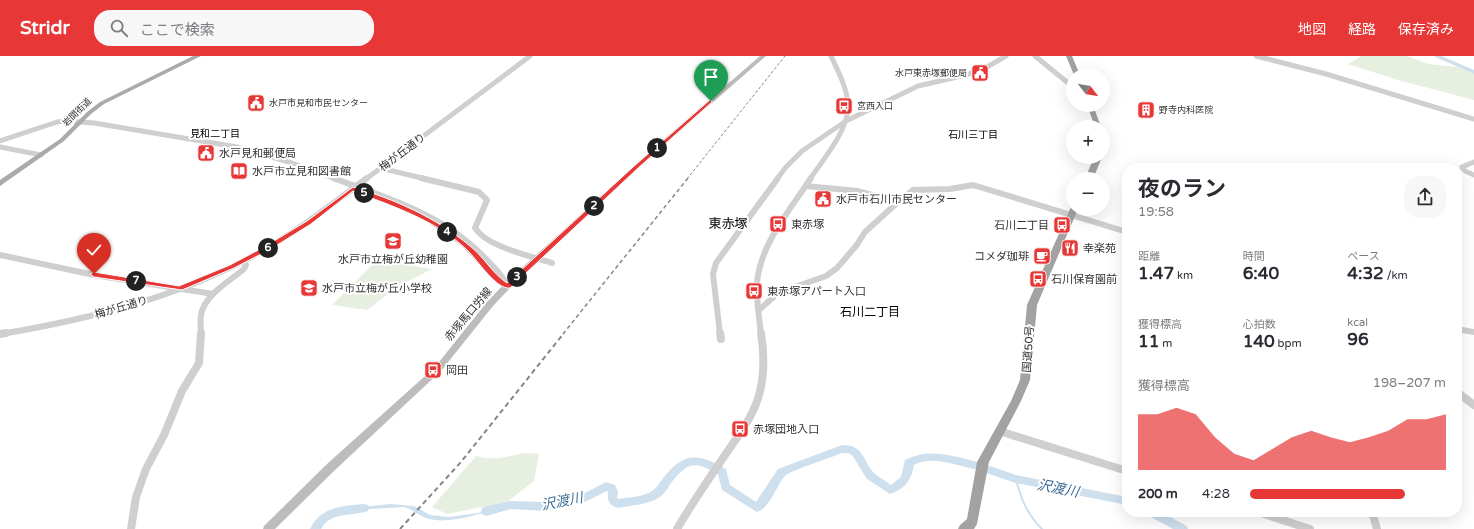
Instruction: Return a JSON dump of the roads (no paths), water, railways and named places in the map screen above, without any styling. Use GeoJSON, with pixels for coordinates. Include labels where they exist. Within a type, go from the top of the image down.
{"type":"FeatureCollection","features":[{"type":"Feature","properties":{"kind":"highway"},"geometry":{"type":"LineString","coordinates":[[1069,56],[1074,68]]}},
{"type":"Feature","properties":{"kind":"highway","name":"国道50号"},"geometry":{"type":"LineString","coordinates":[[968,528],[973,520],[983,462],[1023,386],[1027,369],[1030,314],[1032,305],[1070,216]]}},
{"type":"Feature","properties":{"kind":"main road","name":"岩間街道"},"geometry":{"type":"LineString","coordinates":[[0,184],[66,137],[96,107],[109,99],[198,56]]}},
{"type":"Feature","properties":{"kind":"main road","name":"赤塚馬口労線"},"geometry":{"type":"LineString","coordinates":[[268,529],[337,462],[438,369],[490,304],[537,258],[658,147],[763,56]]}},
{"type":"Feature","properties":{"kind":"street","name":"梅が丘通り"},"geometry":{"type":"LineString","coordinates":[[0,334],[39,327],[128,306],[180,288],[244,260],[301,228],[530,56]]}},
{"type":"Feature","properties":{"kind":"street"},"geometry":{"type":"LineString","coordinates":[[677,529],[746,425],[760,391],[764,372],[764,348],[757,287],[764,256],[772,237],[806,186],[846,121],[848,105],[847,94],[831,56]]}},
{"type":"Feature","properties":{"kind":"street"},"geometry":{"type":"LineString","coordinates":[[721,339],[713,274],[719,257],[790,162],[846,121],[923,84],[972,73],[988,67],[1006,56]]}},
{"type":"Feature","properties":{"kind":"street"},"geometry":{"type":"LineString","coordinates":[[1035,56],[1066,81]]}},
{"type":"Feature","properties":{"kind":"street"},"geometry":{"type":"LineString","coordinates":[[1256,56],[1333,76],[1474,119]]}},
{"type":"Feature","properties":{"kind":"street"},"geometry":{"type":"LineString","coordinates":[[0,141],[60,121],[94,123],[237,147],[286,161],[416,213],[446,231],[469,248],[496,278],[508,286]]}},
{"type":"Feature","properties":{"kind":"street"},"geometry":{"type":"LineString","coordinates":[[0,147],[41,155]]}},
{"type":"Feature","properties":{"kind":"street"},"geometry":{"type":"LineString","coordinates":[[1474,162],[1462,167],[1465,171],[1474,176]]}},
{"type":"Feature","properties":{"kind":"street"},"geometry":{"type":"LineString","coordinates":[[380,168],[479,192],[487,200],[475,228],[477,233],[492,242],[552,263]]}},
{"type":"Feature","properties":{"kind":"street"},"geometry":{"type":"LineString","coordinates":[[759,310],[778,293],[826,276],[837,268],[856,246],[865,232],[913,190],[950,189],[972,185],[1066,210]]}},
{"type":"Feature","properties":{"kind":"street"},"geometry":{"type":"LineString","coordinates":[[806,186],[857,191],[898,202]]}},
{"type":"Feature","properties":{"kind":"street"},"geometry":{"type":"LineString","coordinates":[[1083,216],[1122,230]]}},
{"type":"Feature","properties":{"kind":"street"},"geometry":{"type":"LineString","coordinates":[[0,255],[94,274],[213,294]]}},
{"type":"Feature","properties":{"kind":"street"},"geometry":{"type":"LineString","coordinates":[[131,529],[136,497],[146,469],[164,435],[182,391],[199,363],[201,347],[201,314],[206,301],[244,269],[246,265],[244,260]]}},
{"type":"Feature","properties":{"kind":"street"},"geometry":{"type":"LineString","coordinates":[[1462,330],[1474,332]]}},
{"type":"Feature","properties":{"kind":"street"},"geometry":{"type":"LineString","coordinates":[[1462,396],[1474,405]]}},
{"type":"Feature","properties":{"kind":"street"},"geometry":{"type":"LineString","coordinates":[[999,431],[1122,468]]}},
{"type":"Feature","properties":{"kind":"street"},"geometry":{"type":"LineString","coordinates":[[1273,517],[1310,529]]}},
{"type":"Feature","properties":{"kind":"street"},"geometry":{"type":"LineString","coordinates":[[1373,517],[1377,529]]}},
{"type":"Feature","properties":{"kind":"water"},"geometry":{"type":"Polygon","coordinates":[[[390,504],[414,506],[430,515],[449,517],[478,513],[496,507],[496,509],[451,520],[434,520],[426,518],[404,507],[353,510],[354,508],[390,504]]]}},
{"type":"Feature","properties":{"kind":"waterway"},"geometry":{"type":"LineString","coordinates":[[1437,56],[1474,72]]}},
{"type":"Feature","properties":{"kind":"waterway","name":"沢渡川"},"geometry":{"type":"LineString","coordinates":[[486,511],[511,505],[546,507],[560,501],[583,499],[606,486],[611,488],[613,492],[612,500],[618,504],[641,500],[650,497],[662,489],[680,467],[692,461],[704,463],[722,472],[726,487],[757,508],[782,472],[842,449],[850,449],[855,452],[871,476],[890,490],[900,485],[905,480],[909,463],[916,459],[932,457],[950,459],[974,465]]}},
{"type":"Feature","properties":{"kind":"waterway","name":"沢渡川"},"geometry":{"type":"LineString","coordinates":[[990,470],[1016,479],[1122,500]]}},
{"type":"Feature","properties":{"kind":"waterway"},"geometry":{"type":"LineString","coordinates":[[1016,479],[1025,506],[1032,518],[1042,529]]}},
{"type":"Feature","properties":{"kind":"waterway","name":"沢渡川"},"geometry":{"type":"LineString","coordinates":[[315,529],[319,523],[329,515],[336,512],[364,508]]}},
{"type":"Feature","properties":{"kind":"waterway","name":"沢渡川"},"geometry":{"type":"LineString","coordinates":[[1160,517],[1183,529]]}},
{"type":"Feature","properties":{"kind":"railway"},"geometry":{"type":"LineString","coordinates":[[687,179],[785,56]]}},
{"type":"Feature","properties":{"kind":"railway"},"geometry":{"type":"LineString","coordinates":[[563,334],[688,178]]}},
{"type":"Feature","properties":{"kind":"railway"},"geometry":{"type":"LineString","coordinates":[[400,529],[461,462],[564,333]]}},
{"type":"Feature","properties":{"kind":"place","name":"水戸東赤塚郵便局"},"geometry":{"type":"Point","coordinates":[980,73]}},
{"type":"Feature","properties":{"kind":"place","name":"水戸市見和市民センター"},"geometry":{"type":"Point","coordinates":[256,103]}},
{"type":"Feature","properties":{"kind":"place","name":"宮西入口"},"geometry":{"type":"Point","coordinates":[844,106]}},
{"type":"Feature","properties":{"kind":"place","name":"野寺内科医院"},"geometry":{"type":"Point","coordinates":[1146,110]}},
{"type":"Feature","properties":{"kind":"place","name":"水戸見和郵便局"},"geometry":{"type":"Point","coordinates":[206,153]}},
{"type":"Feature","properties":{"kind":"place","name":"水戸市立見和図書館"},"geometry":{"type":"Point","coordinates":[239,171]}},
{"type":"Feature","properties":{"kind":"place","name":"水戸市石川市民センター"},"geometry":{"type":"Point","coordinates":[823,199]}},
{"type":"Feature","properties":{"kind":"place","name":"東赤塚"},"geometry":{"type":"Point","coordinates":[778,224]}},
{"type":"Feature","properties":{"kind":"place","name":"石川二丁目"},"geometry":{"type":"Point","coordinates":[1062,225]}},
{"type":"Feature","properties":{"kind":"place","name":"水戸市立梅が丘幼稚園"},"geometry":{"type":"Point","coordinates":[393,241]}},
{"type":"Feature","properties":{"kind":"place","name":"幸楽苑"},"geometry":{"type":"Point","coordinates":[1070,248]}},
{"type":"Feature","properties":{"kind":"place","name":"コメダ珈琲"},"geometry":{"type":"Point","coordinates":[1042,256]}},
{"type":"Feature","properties":{"kind":"place","name":"石川保育園前"},"geometry":{"type":"Point","coordinates":[1038,279]}},
{"type":"Feature","properties":{"kind":"place","name":"水戸市立梅が丘小学校"},"geometry":{"type":"Point","coordinates":[309,288]}},
{"type":"Feature","properties":{"kind":"place","name":"東赤塚アパート入口"},"geometry":{"type":"Point","coordinates":[754,291]}},
{"type":"Feature","properties":{"kind":"place","name":"岡田"},"geometry":{"type":"Point","coordinates":[433,370]}},
{"type":"Feature","properties":{"kind":"place","name":"赤塚団地入口"},"geometry":{"type":"Point","coordinates":[740,429]}},
{"type":"Feature","properties":{"kind":"district","name":"見和二丁目"},"geometry":{"type":"Point","coordinates":[215,133]}},
{"type":"Feature","properties":{"kind":"district","name":"石川三丁目"},"geometry":{"type":"Point","coordinates":[973,134]}},
{"type":"Feature","properties":{"kind":"district","name":"東赤塚"},"geometry":{"type":"Point","coordinates":[728,223]}},
{"type":"Feature","properties":{"kind":"district","name":"石川二丁目"},"geometry":{"type":"Point","coordinates":[870,312]}}]}
